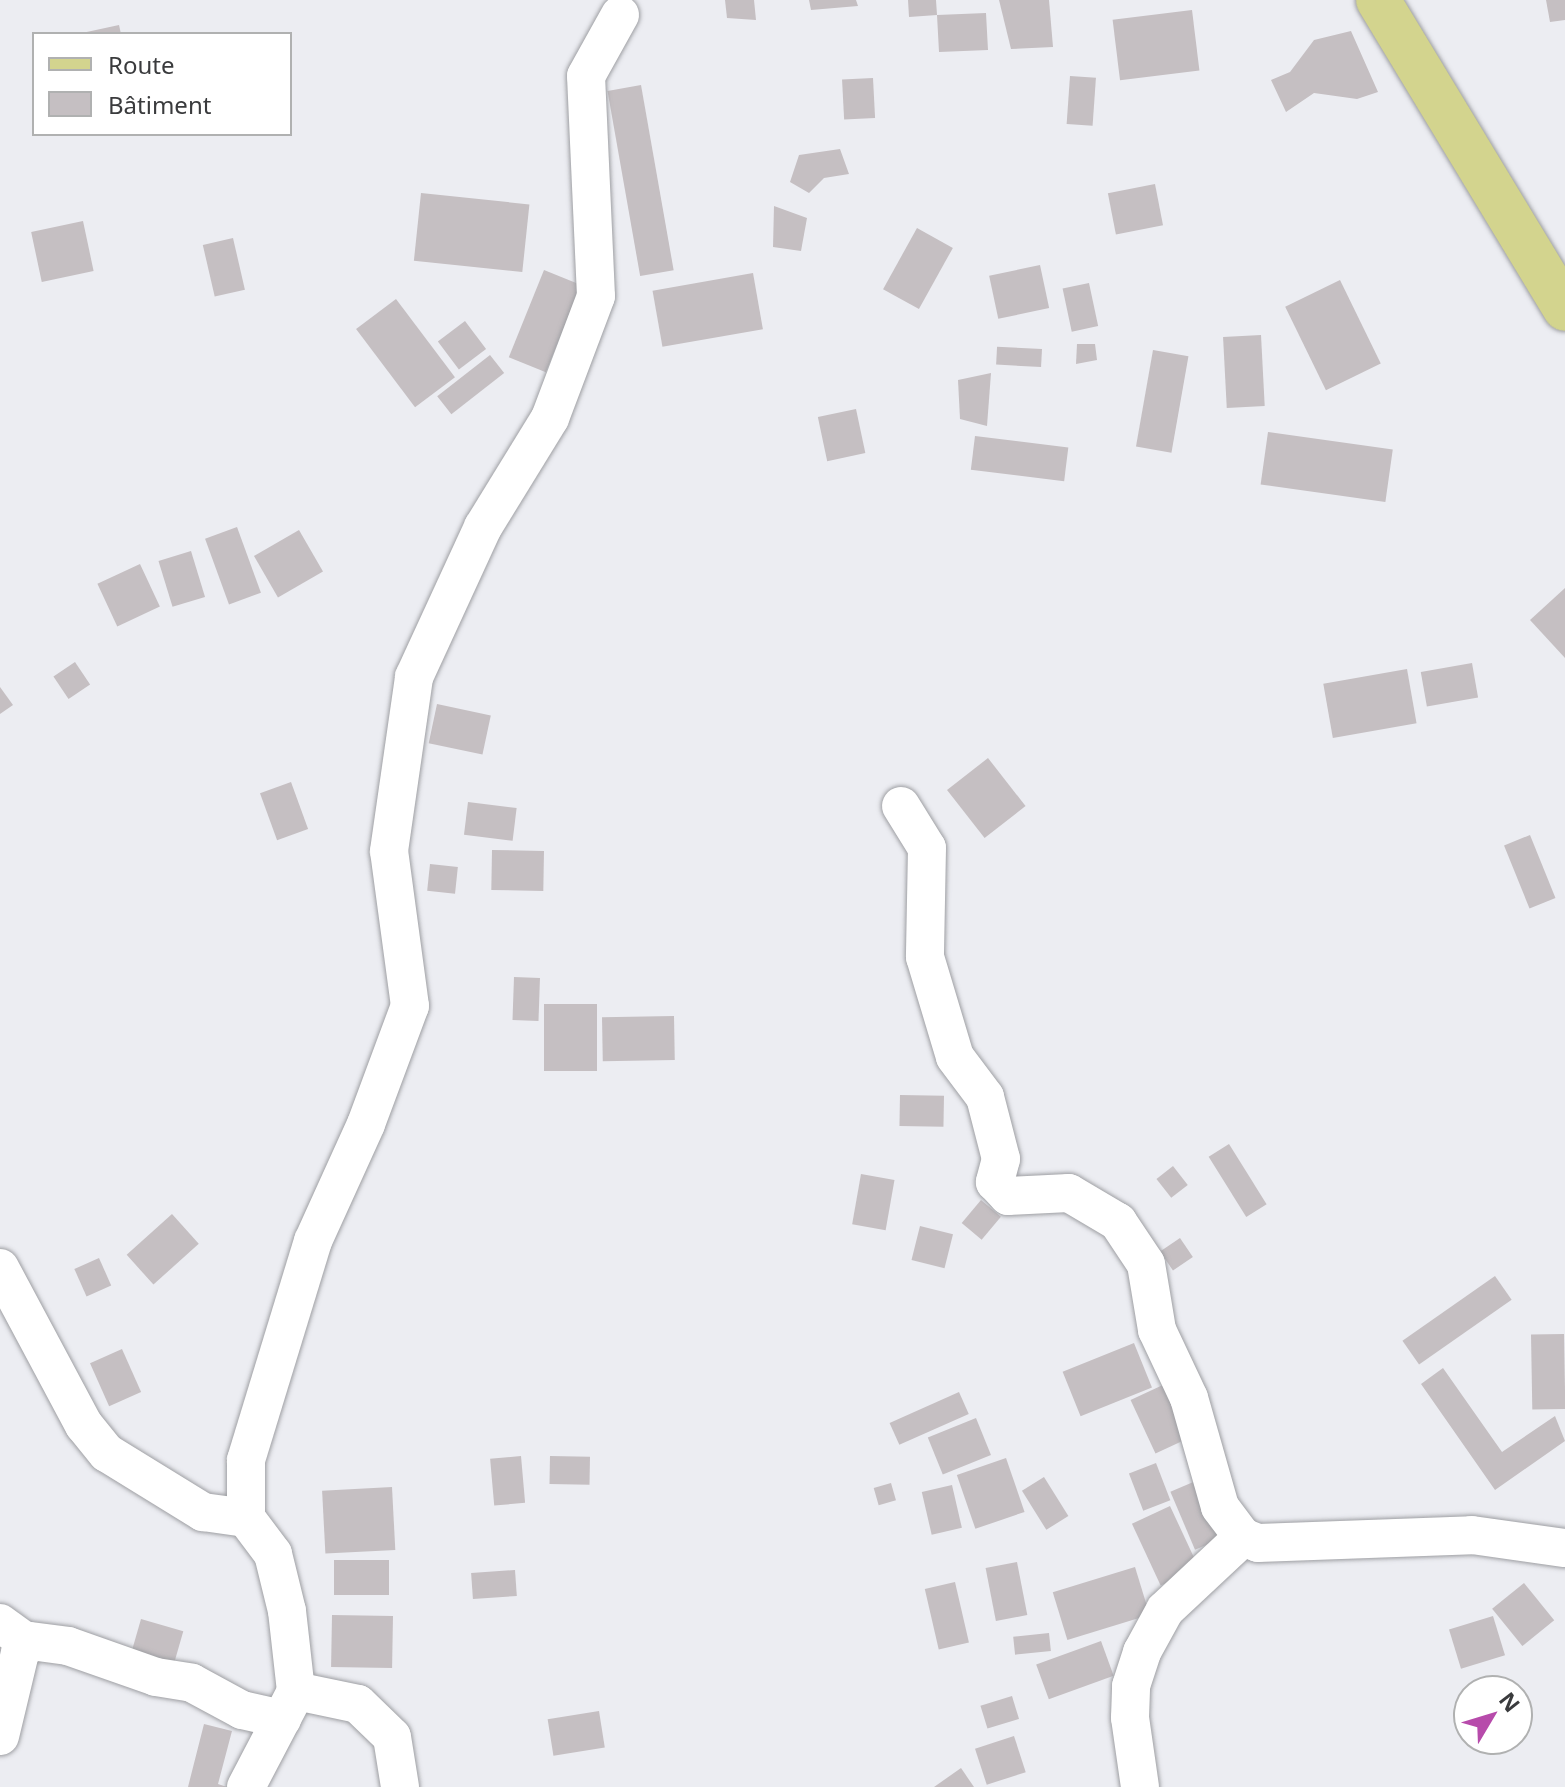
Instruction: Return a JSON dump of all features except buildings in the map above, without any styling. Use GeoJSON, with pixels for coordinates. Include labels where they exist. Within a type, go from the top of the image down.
{"type":"FeatureCollection","features":[{"type":"Feature","properties":{"kind":"main road"},"geometry":{"type":"LineString","coordinates":[[1378,0],[1565,309]]}},
{"type":"Feature","properties":{"kind":"street"},"geometry":{"type":"LineString","coordinates":[[246,1787],[289,1705],[287,1611],[273,1554],[246,1518],[246,1460],[313,1241],[366,1124],[410,1006],[389,851],[414,677],[483,527],[550,418],[596,296],[586,76],[620,15]]}},
{"type":"Feature","properties":{"kind":"street"},"geometry":{"type":"LineString","coordinates":[[901,806],[927,848],[925,957],[955,1057],[985,1097],[1001,1159],[995,1182],[1008,1196],[1069,1193],[1118,1222],[1146,1264],[1157,1330],[1189,1398],[1220,1507],[1243,1537],[1258,1543],[1472,1535],[1565,1548]]}},
{"type":"Feature","properties":{"kind":"street"},"geometry":{"type":"LineString","coordinates":[[0,1268],[84,1425],[107,1453],[203,1512],[246,1518]]}},
{"type":"Feature","properties":{"kind":"street"},"geometry":{"type":"LineString","coordinates":[[1140,1787],[1130,1718],[1131,1686],[1142,1652],[1165,1610],[1243,1537]]}},
{"type":"Feature","properties":{"kind":"street"},"geometry":{"type":"LineString","coordinates":[[0,1736],[20,1653],[15,1632],[68,1646],[156,1677],[192,1683],[242,1710],[289,1705],[358,1704],[392,1737],[400,1787]]}}]}
